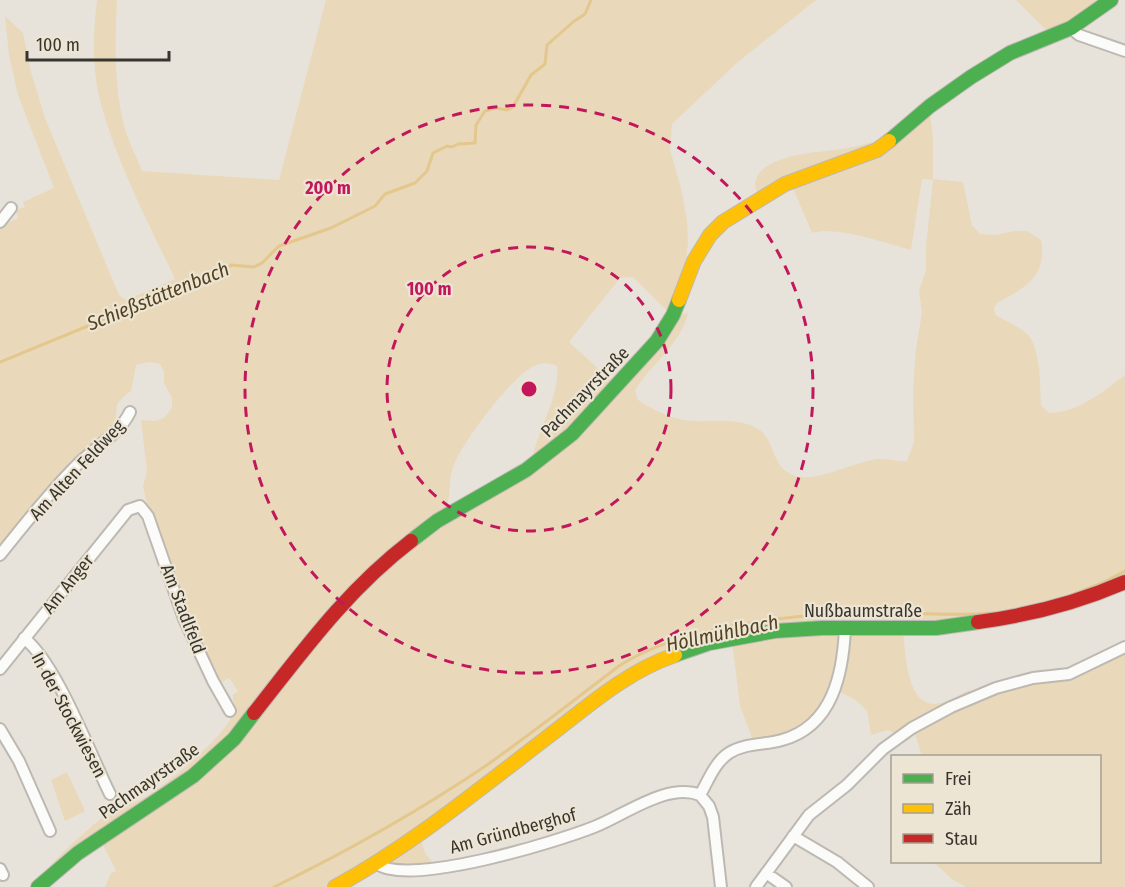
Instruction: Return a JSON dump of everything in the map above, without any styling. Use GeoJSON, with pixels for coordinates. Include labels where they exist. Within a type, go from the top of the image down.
{"type":"FeatureCollection","features":[{"type":"Feature","properties":{"kind":"street","name":"Pachmayrstraße"},"geometry":{"type":"LineString","coordinates":[[38,887],[85,848],[193,776],[234,739],[324,623],[370,576],[406,545],[437,520],[504,485],[552,453],[572,434],[657,341],[673,315],[694,261],[710,235],[723,222],[786,184],[877,150],[930,105],[971,76],[1010,53],[1071,28],[1111,0]]}},
{"type":"Feature","properties":{"kind":"street"},"geometry":{"type":"LineString","coordinates":[[1071,28],[1079,35],[1125,51]]}},
{"type":"Feature","properties":{"kind":"street"},"geometry":{"type":"LineString","coordinates":[[0,222],[11,208]]}},
{"type":"Feature","properties":{"kind":"street","name":"Am Alten Feldweg"},"geometry":{"type":"LineString","coordinates":[[0,555],[62,480],[91,451],[119,429],[130,412]]}},
{"type":"Feature","properties":{"kind":"street","name":"Am Anger"},"geometry":{"type":"LineString","coordinates":[[0,669],[128,510],[140,506]]}},
{"type":"Feature","properties":{"kind":"street","name":"Am Stadlfeld"},"geometry":{"type":"LineString","coordinates":[[140,506],[148,516],[192,638],[230,711]]}},
{"type":"Feature","properties":{"kind":"street","name":"Nußbaumstraße"},"geometry":{"type":"LineString","coordinates":[[377,864],[495,779],[584,708],[643,668],[688,649],[731,638],[794,629],[936,628],[993,620],[1057,607],[1088,598],[1125,582]]}},
{"type":"Feature","properties":{"kind":"street"},"geometry":{"type":"LineString","coordinates":[[721,887],[713,817],[709,806],[700,795],[717,766],[728,754],[742,748],[792,736],[811,725],[823,713],[831,701],[838,680],[842,662],[844,628]]}},
{"type":"Feature","properties":{"kind":"street","name":"In der Stockwiesen"},"geometry":{"type":"LineString","coordinates":[[24,638],[36,650],[52,674],[111,794]]}},
{"type":"Feature","properties":{"kind":"street"},"geometry":{"type":"LineString","coordinates":[[756,887],[816,808],[847,785],[883,749],[912,728],[951,707],[996,688],[1033,678],[1069,675],[1125,647]]}},
{"type":"Feature","properties":{"kind":"street"},"geometry":{"type":"LineString","coordinates":[[0,729],[19,761],[50,831]]}},
{"type":"Feature","properties":{"kind":"street","name":"Am Gründberghof"},"geometry":{"type":"LineString","coordinates":[[377,864],[392,869],[415,870],[465,865],[571,836],[603,824],[666,794],[679,791],[700,795]]}},
{"type":"Feature","properties":{"kind":"street"},"geometry":{"type":"LineString","coordinates":[[793,836],[837,862],[868,887]]}},
{"type":"Feature","properties":{"kind":"street"},"geometry":{"type":"LineString","coordinates":[[335,887],[377,864]]}},
{"type":"Feature","properties":{"kind":"street"},"geometry":{"type":"LineString","coordinates":[[766,873],[786,887]]}},
{"type":"Feature","properties":{"kind":"shaded area"},"geometry":{"type":"Polygon","coordinates":[[[97,0],[117,0],[116,61],[120,107],[127,135],[142,171],[279,180],[326,0],[816,0],[738,62],[672,124],[670,150],[681,188],[687,220],[688,243],[685,268],[668,312],[633,277],[620,278],[569,342],[614,383],[601,398],[532,461],[538,437],[552,402],[557,366],[540,364],[524,372],[488,411],[466,442],[453,467],[446,507],[542,464],[679,315],[688,313],[679,335],[635,391],[638,400],[678,419],[736,422],[754,426],[767,438],[781,466],[796,476],[819,476],[880,459],[907,461],[914,442],[913,389],[922,312],[919,290],[926,271],[926,246],[933,180],[922,179],[911,250],[848,233],[823,231],[812,233],[792,186],[821,178],[930,112],[933,179],[963,182],[972,225],[980,234],[996,235],[1027,231],[1041,240],[1041,263],[1032,280],[997,303],[994,309],[996,315],[1028,335],[1032,342],[1039,368],[1041,405],[1049,413],[1071,409],[1090,400],[1125,375],[1125,578],[1097,591],[956,623],[849,624],[664,654],[494,776],[330,887],[105,887],[111,873],[116,871],[101,841],[208,767],[221,762],[226,756],[212,754],[33,887],[58,858],[99,820],[113,810],[140,800],[155,790],[181,771],[208,746],[229,722],[235,710],[233,695],[238,691],[229,678],[220,683],[199,646],[150,516],[143,487],[147,471],[141,420],[155,421],[164,418],[172,408],[172,398],[164,383],[164,372],[160,364],[149,362],[136,365],[131,391],[118,403],[115,425],[69,467],[0,545],[0,227],[18,218],[16,210],[25,207],[23,202],[54,188],[18,95],[9,55],[5,16],[23,33],[31,72],[45,118],[119,295],[126,300],[175,279],[123,166],[99,96],[94,48],[97,0]]]}},
{"type":"Feature","properties":{"kind":"shaded area"},"geometry":{"type":"Polygon","coordinates":[[[1016,0],[1106,0],[1049,33],[1016,0]]]}},
{"type":"Feature","properties":{"kind":"shaded area"},"geometry":{"type":"Polygon","coordinates":[[[885,138],[857,152],[757,193],[755,183],[760,172],[779,160],[848,148],[885,138]]]}},
{"type":"Feature","properties":{"kind":"shaded area"},"geometry":{"type":"Polygon","coordinates":[[[833,631],[841,639],[836,673],[822,709],[791,734],[754,743],[740,706],[732,641],[833,631]]]}},
{"type":"Feature","properties":{"kind":"shaded area"},"geometry":{"type":"Polygon","coordinates":[[[852,631],[903,632],[909,676],[918,695],[925,701],[934,704],[943,703],[969,690],[971,695],[897,734],[888,730],[871,735],[867,711],[857,701],[839,691],[852,631]]]}},
{"type":"Feature","properties":{"kind":"shaded area"},"geometry":{"type":"Polygon","coordinates":[[[1125,651],[1125,887],[966,887],[952,879],[934,863],[1101,863],[1101,755],[922,755],[914,731],[965,703],[1125,651]]]}},
{"type":"Feature","properties":{"kind":"shaded area"},"geometry":{"type":"Polygon","coordinates":[[[67,772],[85,811],[65,821],[51,780],[67,772]]]}},
{"type":"Feature","properties":{"kind":"shaded area"},"geometry":{"type":"Polygon","coordinates":[[[422,835],[425,853],[438,865],[391,864],[390,859],[422,835]]]}},
{"type":"Feature","properties":{"kind":"waterway","name":"Schießstättenbach"},"geometry":{"type":"LineString","coordinates":[[0,362],[151,300],[162,292],[177,290],[202,278],[218,276],[231,265],[254,267],[262,263],[279,246],[331,228],[375,206],[385,194],[415,183],[427,171],[433,153],[447,146],[475,143],[476,125],[485,111],[496,108],[507,110],[513,107],[531,75],[545,64],[547,45],[585,14],[591,0]]}},
{"type":"Feature","properties":{"kind":"waterway","name":"Höllmühlbach"},"geometry":{"type":"LineString","coordinates":[[1069,596],[1125,571]]}},
{"type":"Feature","properties":{"kind":"waterway","name":"Höllmühlbach"},"geometry":{"type":"LineString","coordinates":[[274,887],[354,846],[433,800],[501,755],[619,666],[670,642],[730,626],[793,617],[868,613],[993,613]]}},
{"type":"Feature","properties":{"kind":"traffic: fast"},"geometry":{"type":"LineString","coordinates":[[889,141],[930,106],[971,77],[1010,53],[1071,28],[1111,0]]}},
{"type":"Feature","properties":{"kind":"traffic: fast"},"geometry":{"type":"LineString","coordinates":[[411,541],[437,521],[526,470],[572,434],[657,341],[673,315],[679,300]]}},
{"type":"Feature","properties":{"kind":"traffic: fast"},"geometry":{"type":"LineString","coordinates":[[675,655],[710,643],[775,631],[822,628],[936,628],[978,622]]}},
{"type":"Feature","properties":{"kind":"traffic: fast"},"geometry":{"type":"LineString","coordinates":[[38,887],[78,853],[193,776],[234,739],[254,713]]}},
{"type":"Feature","properties":{"kind":"traffic: slow"},"geometry":{"type":"LineString","coordinates":[[679,300],[694,261],[710,235],[723,222],[785,184],[877,150],[889,141]]}},
{"type":"Feature","properties":{"kind":"traffic: slow"},"geometry":{"type":"LineString","coordinates":[[335,887],[390,854],[443,817],[623,681],[675,655]]}},
{"type":"Feature","properties":{"kind":"traffic: jam"},"geometry":{"type":"LineString","coordinates":[[254,713],[308,644],[346,601],[366,580],[411,541]]}},
{"type":"Feature","properties":{"kind":"traffic: jam"},"geometry":{"type":"LineString","coordinates":[[978,622],[1053,607],[1125,582]]}}]}
